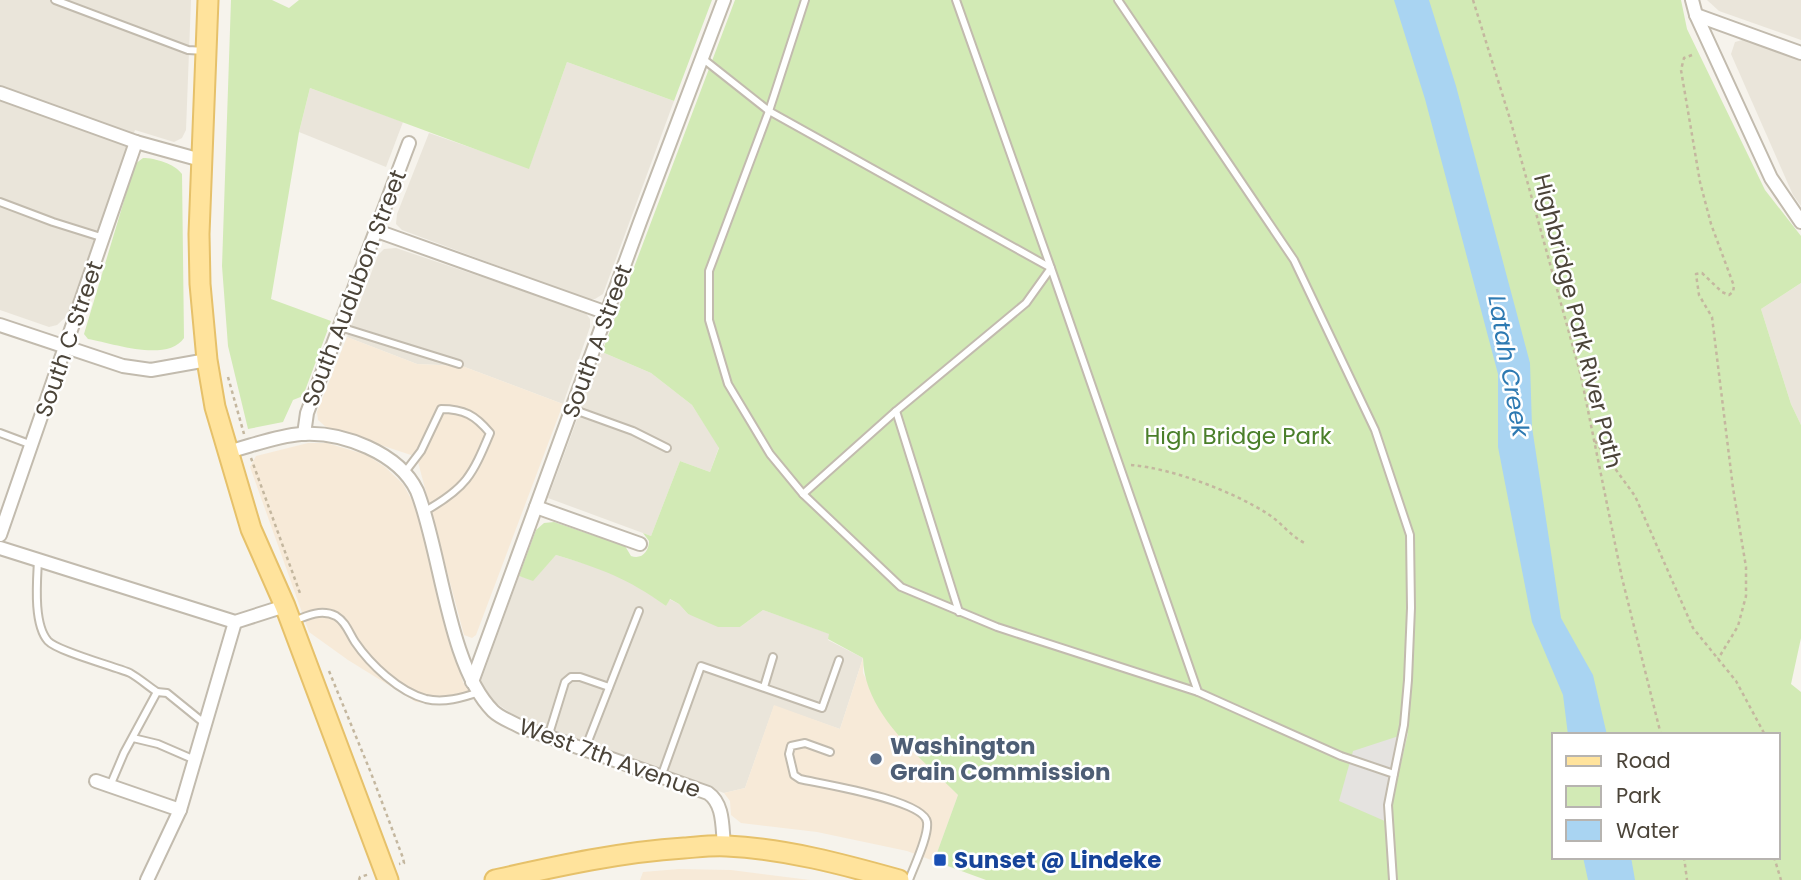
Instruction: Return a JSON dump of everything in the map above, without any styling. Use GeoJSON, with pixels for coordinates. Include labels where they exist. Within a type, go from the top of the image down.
{"type":"FeatureCollection","features":[{"type":"Feature","properties":{"kind":"main road"},"geometry":{"type":"LineString","coordinates":[[208,0],[201,160],[200,284],[207,360],[215,407],[251,528],[295,614],[388,880]]}},
{"type":"Feature","properties":{"kind":"main road"},"geometry":{"type":"LineString","coordinates":[[495,880],[608,856],[724,845],[775,850],[824,859],[900,880]]}},
{"type":"Feature","properties":{"kind":"street","name":"South A Street"},"geometry":{"type":"LineString","coordinates":[[475,687],[536,507],[724,0]]}},
{"type":"Feature","properties":{"kind":"street"},"geometry":{"type":"LineString","coordinates":[[1692,0],[1696,15],[1771,178],[1801,222]]}},
{"type":"Feature","properties":{"kind":"street"},"geometry":{"type":"LineString","coordinates":[[1696,15],[1801,53]]}},
{"type":"Feature","properties":{"kind":"street"},"geometry":{"type":"LineString","coordinates":[[0,93],[136,142],[201,160]]}},
{"type":"Feature","properties":{"kind":"street","name":"South C Street"},"geometry":{"type":"LineString","coordinates":[[0,535],[136,142]]}},
{"type":"Feature","properties":{"kind":"street","name":"South Audubon Street"},"geometry":{"type":"LineString","coordinates":[[304,434],[305,418],[409,143]]}},
{"type":"Feature","properties":{"kind":"street"},"geometry":{"type":"LineString","coordinates":[[377,231],[607,313]]}},
{"type":"Feature","properties":{"kind":"street"},"geometry":{"type":"LineString","coordinates":[[0,325],[123,366],[150,370],[207,360]]}},
{"type":"Feature","properties":{"kind":"street"},"geometry":{"type":"LineString","coordinates":[[227,452],[304,434],[334,437],[367,448],[405,472],[417,491],[424,512],[459,644],[475,687]]}},
{"type":"Feature","properties":{"kind":"street"},"geometry":{"type":"LineString","coordinates":[[536,507],[640,544]]}},
{"type":"Feature","properties":{"kind":"street"},"geometry":{"type":"LineString","coordinates":[[0,548],[235,622],[295,614]]}},
{"type":"Feature","properties":{"kind":"street"},"geometry":{"type":"LineString","coordinates":[[147,880],[180,810],[235,622]]}},
{"type":"Feature","properties":{"kind":"street","name":"West 7th Avenue"},"geometry":{"type":"LineString","coordinates":[[475,687],[494,712],[521,727],[708,793],[719,805],[724,845]]}},
{"type":"Feature","properties":{"kind":"street"},"geometry":{"type":"LineString","coordinates":[[96,781],[180,810]]}},
{"type":"Feature","properties":{"kind":"lane"},"geometry":{"type":"LineString","coordinates":[[55,0],[187,50],[206,51]]}},
{"type":"Feature","properties":{"kind":"lane"},"geometry":{"type":"LineString","coordinates":[[805,0],[769,111],[709,271],[709,320],[728,384],[770,454],[803,494],[901,587],[959,612],[1198,692],[1341,756],[1394,774]]}},
{"type":"Feature","properties":{"kind":"lane"},"geometry":{"type":"LineString","coordinates":[[956,0],[1198,692]]}},
{"type":"Feature","properties":{"kind":"lane"},"geometry":{"type":"LineString","coordinates":[[1118,0],[1294,260],[1376,430],[1410,535],[1408,680],[1404,725],[1388,805],[1393,880]]}},
{"type":"Feature","properties":{"kind":"lane"},"geometry":{"type":"LineString","coordinates":[[702,58],[769,111],[1051,268]]}},
{"type":"Feature","properties":{"kind":"lane"},"geometry":{"type":"LineString","coordinates":[[0,202],[104,238]]}},
{"type":"Feature","properties":{"kind":"lane"},"geometry":{"type":"LineString","coordinates":[[803,494],[896,411],[1026,303],[1051,268]]}},
{"type":"Feature","properties":{"kind":"lane"},"geometry":{"type":"LineString","coordinates":[[340,327],[458,364]]}},
{"type":"Feature","properties":{"kind":"lane"},"geometry":{"type":"LineString","coordinates":[[405,472],[421,451],[441,409],[459,409],[481,422],[490,433],[477,464],[463,486],[424,512]]}},
{"type":"Feature","properties":{"kind":"lane"},"geometry":{"type":"LineString","coordinates":[[572,409],[633,431],[667,447]]}},
{"type":"Feature","properties":{"kind":"lane"},"geometry":{"type":"LineString","coordinates":[[896,411],[959,612]]}},
{"type":"Feature","properties":{"kind":"lane"},"geometry":{"type":"LineString","coordinates":[[0,433],[32,445]]}},
{"type":"Feature","properties":{"kind":"lane"},"geometry":{"type":"LineString","coordinates":[[38,560],[40,622],[48,641],[62,649],[132,674],[157,692],[167,693],[205,724]]}},
{"type":"Feature","properties":{"kind":"lane"},"geometry":{"type":"LineString","coordinates":[[585,751],[639,611]]}},
{"type":"Feature","properties":{"kind":"lane"},"geometry":{"type":"LineString","coordinates":[[295,614],[321,612],[336,617],[349,630],[364,653],[389,678],[425,698],[441,701],[464,697],[475,687]]}},
{"type":"Feature","properties":{"kind":"lane"},"geometry":{"type":"LineString","coordinates":[[764,687],[773,657]]}},
{"type":"Feature","properties":{"kind":"lane"},"geometry":{"type":"LineString","coordinates":[[662,777],[701,666],[822,708],[839,660]]}},
{"type":"Feature","properties":{"kind":"lane"},"geometry":{"type":"LineString","coordinates":[[548,737],[560,693],[565,682],[571,677],[580,677],[609,687]]}},
{"type":"Feature","properties":{"kind":"lane"},"geometry":{"type":"LineString","coordinates":[[110,786],[157,692]]}},
{"type":"Feature","properties":{"kind":"lane"},"geometry":{"type":"LineString","coordinates":[[133,738],[158,744],[195,760]]}},
{"type":"Feature","properties":{"kind":"lane"},"geometry":{"type":"LineString","coordinates":[[830,751],[805,743],[792,746],[789,754],[794,775],[800,779],[898,801],[923,813],[927,821],[926,831],[909,880]]}},
{"type":"Feature","properties":{"kind":"path","name":"Highbridge Park River Path"},"geometry":{"type":"LineString","coordinates":[[1473,0],[1528,183],[1581,376],[1622,578],[1661,733]]}},
{"type":"Feature","properties":{"kind":"path"},"geometry":{"type":"LineString","coordinates":[[1692,55],[1684,58],[1681,70],[1687,116],[1712,224],[1734,286],[1729,295],[1702,273],[1696,274],[1699,295],[1712,317],[1733,488],[1746,567],[1745,596],[1738,626],[1718,659]]}},
{"type":"Feature","properties":{"kind":"path"},"geometry":{"type":"LineString","coordinates":[[227,372],[243,431]]}},
{"type":"Feature","properties":{"kind":"path"},"geometry":{"type":"LineString","coordinates":[[1594,439],[1635,496],[1693,628],[1736,681],[1764,733]]}},
{"type":"Feature","properties":{"kind":"path"},"geometry":{"type":"LineString","coordinates":[[253,462],[295,614]]}},
{"type":"Feature","properties":{"kind":"path"},"geometry":{"type":"LineString","coordinates":[[1119,464],[1154,467],[1232,496],[1270,516],[1307,544]]}},
{"type":"Feature","properties":{"kind":"path"},"geometry":{"type":"LineString","coordinates":[[325,660],[371,772],[404,863]]}},
{"type":"Feature","properties":{"kind":"path"},"geometry":{"type":"LineString","coordinates":[[1684,859],[1688,880]]}},
{"type":"Feature","properties":{"kind":"path"},"geometry":{"type":"LineString","coordinates":[[1775,859],[1781,880]]}},
{"type":"Feature","properties":{"kind":"shaded area"},"geometry":{"type":"Polygon","coordinates":[[[0,0],[191,0],[186,130],[182,138],[174,142],[135,130],[71,312],[57,325],[49,327],[0,310],[0,0]]]}},
{"type":"Feature","properties":{"kind":"shaded area"},"geometry":{"type":"Polygon","coordinates":[[[1707,0],[1801,0],[1801,40],[1719,11],[1707,0]]]}},
{"type":"Feature","properties":{"kind":"shaded area"},"geometry":{"type":"Polygon","coordinates":[[[1746,39],[1801,59],[1801,206],[1793,195],[1731,54],[1735,42],[1746,39]]]}},
{"type":"Feature","properties":{"kind":"shaded area"},"geometry":{"type":"Polygon","coordinates":[[[567,62],[674,101],[603,294],[595,299],[587,299],[402,230],[396,224],[397,214],[429,133],[529,168],[567,62]]]}},
{"type":"Feature","properties":{"kind":"shaded area"},"geometry":{"type":"Polygon","coordinates":[[[310,88],[403,122],[386,167],[299,132],[310,88]]]}},
{"type":"Feature","properties":{"kind":"shaded area"},"geometry":{"type":"Polygon","coordinates":[[[396,248],[585,312],[590,319],[590,327],[563,404],[462,366],[417,364],[347,337],[378,255],[384,249],[396,248]]]}},
{"type":"Feature","properties":{"kind":"shaded area"},"geometry":{"type":"Polygon","coordinates":[[[1801,283],[1801,425],[1791,404],[1761,309],[1801,283]]]}},
{"type":"Feature","properties":{"kind":"shaded area"},"geometry":{"type":"Polygon","coordinates":[[[347,337],[417,364],[462,366],[563,404],[476,635],[472,638],[464,635],[418,462],[414,456],[326,427],[318,420],[317,412],[347,337]]]}},
{"type":"Feature","properties":{"kind":"shaded area"},"geometry":{"type":"Polygon","coordinates":[[[602,352],[651,373],[692,405],[719,447],[710,472],[680,461],[651,536],[548,498],[602,352]]]}},
{"type":"Feature","properties":{"kind":"shaded area"},"geometry":{"type":"Polygon","coordinates":[[[308,443],[327,443],[367,455],[403,484],[415,506],[463,682],[473,697],[444,705],[416,702],[309,632],[250,467],[256,456],[308,443]]]}},
{"type":"Feature","properties":{"kind":"shaded area"},"geometry":{"type":"Polygon","coordinates":[[[556,555],[606,570],[637,585],[666,606],[669,599],[679,604],[688,614],[740,627],[763,610],[830,634],[828,640],[863,658],[840,729],[774,706],[745,788],[724,793],[515,716],[496,703],[481,686],[481,681],[519,576],[533,580],[556,555]]]}},
{"type":"Feature","properties":{"kind":"shaded area"},"geometry":{"type":"Polygon","coordinates":[[[863,658],[863,673],[888,722],[958,795],[934,861],[907,851],[817,832],[741,823],[731,815],[730,801],[724,793],[745,788],[774,705],[840,729],[863,658]]]}},
{"type":"Feature","properties":{"kind":"shaded area"},"geometry":{"type":"Polygon","coordinates":[[[1408,733],[1387,822],[1339,801],[1353,751],[1408,733]]]}},
{"type":"Feature","properties":{"kind":"shaded area"},"geometry":{"type":"Polygon","coordinates":[[[679,869],[731,870],[810,880],[640,880],[643,872],[679,869]]]}},
{"type":"Feature","properties":{"kind":"green space"},"geometry":{"type":"Polygon","coordinates":[[[231,0],[272,0],[289,8],[299,0],[712,0],[674,101],[567,62],[529,169],[310,88],[299,132],[271,299],[331,321],[303,396],[293,400],[283,422],[248,429],[228,346],[222,266],[231,0]]]}},
{"type":"Feature","properties":{"kind":"green space","name":"High Bridge Park"},"geometry":{"type":"Polygon","coordinates":[[[735,0],[1681,0],[1687,29],[1765,190],[1801,236],[1801,283],[1761,309],[1791,404],[1801,425],[1801,638],[1791,684],[1801,692],[1801,880],[986,880],[934,861],[958,795],[897,734],[884,716],[873,698],[863,658],[828,639],[829,634],[763,610],[740,627],[718,627],[688,614],[670,599],[666,606],[614,575],[556,555],[533,581],[519,576],[536,530],[544,523],[554,522],[595,536],[605,534],[622,541],[631,556],[642,556],[649,541],[643,533],[651,536],[680,461],[710,472],[719,448],[692,405],[651,373],[602,352],[735,0]]]}},
{"type":"Feature","properties":{"kind":"green space"},"geometry":{"type":"Polygon","coordinates":[[[143,158],[164,162],[182,174],[184,338],[165,349],[124,347],[88,339],[84,334],[135,164],[143,158]]]}},
{"type":"Feature","properties":{"kind":"water","name":"Latah Creek"},"geometry":{"type":"Polygon","coordinates":[[[1394,0],[1429,0],[1456,86],[1530,363],[1532,427],[1561,618],[1593,675],[1607,733],[1568,733],[1563,695],[1532,622],[1498,447],[1498,374],[1425,99],[1394,0]]]}},
{"type":"Feature","properties":{"kind":"water"},"geometry":{"type":"Polygon","coordinates":[[[1583,859],[1631,859],[1635,880],[1588,880],[1583,859]]]}},
{"type":"Feature","properties":{"kind":"place","name":"Washington Grain Commission"},"geometry":{"type":"Point","coordinates":[876,759]}},
{"type":"Feature","properties":{"kind":"place","name":"Sunset @ Lindeke"},"geometry":{"type":"Point","coordinates":[940,860]}}]}
